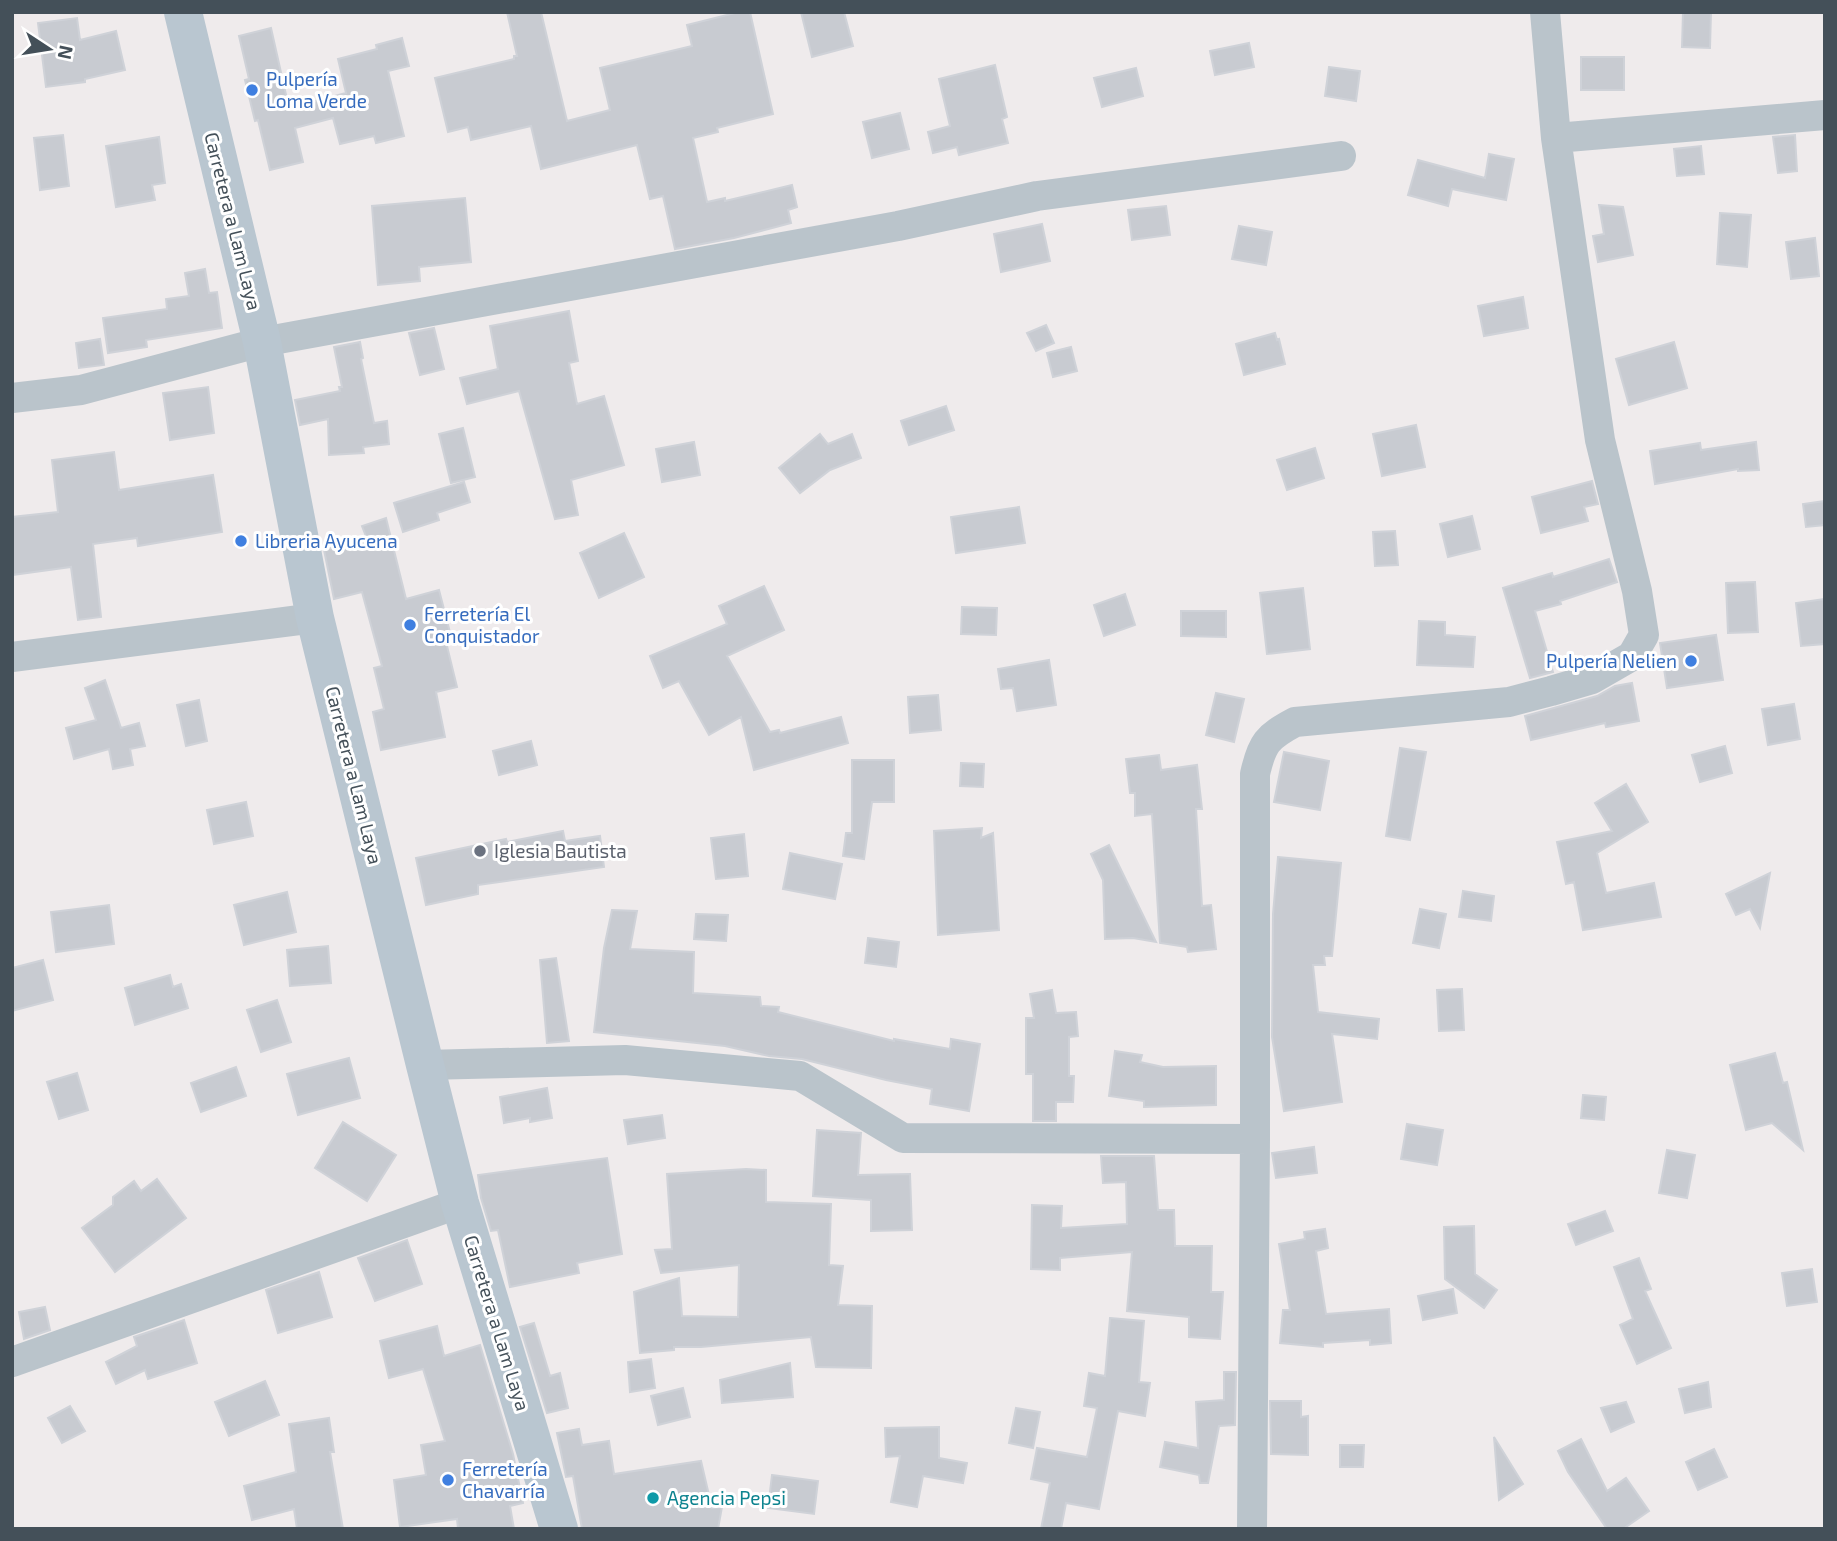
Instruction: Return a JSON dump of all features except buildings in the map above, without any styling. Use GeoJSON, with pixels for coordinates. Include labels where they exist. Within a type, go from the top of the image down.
{"type":"FeatureCollection","features":[{"type":"Feature","properties":{"kind":"main road","name":"Carretera a Lam Laya"},"geometry":{"type":"LineString","coordinates":[[183,12],[262,342],[315,618],[425,1065],[460,1203],[559,1529]]}},
{"type":"Feature","properties":{"kind":"street"},"geometry":{"type":"LineString","coordinates":[[1252,1529],[1255,774],[1260,750],[1272,734],[1295,722],[1509,702],[1592,680],[1632,656],[1644,635],[1637,591],[1600,440],[1556,138],[1545,12]]}},
{"type":"Feature","properties":{"kind":"street"},"geometry":{"type":"LineString","coordinates":[[1556,138],[1825,115]]}},
{"type":"Feature","properties":{"kind":"street"},"geometry":{"type":"LineString","coordinates":[[12,398],[81,390],[262,342],[898,226],[1037,196],[1341,156]]}},
{"type":"Feature","properties":{"kind":"street"},"geometry":{"type":"LineString","coordinates":[[12,657],[315,618]]}},
{"type":"Feature","properties":{"kind":"street"},"geometry":{"type":"LineString","coordinates":[[425,1065],[625,1060],[800,1076],[903,1138],[1255,1139]]}},
{"type":"Feature","properties":{"kind":"street"},"geometry":{"type":"LineString","coordinates":[[12,1362],[460,1203]]}},
{"type":"Feature","properties":{"kind":"place","name":"Pulpería Loma Verde"},"geometry":{"type":"Point","coordinates":[252,90]}},
{"type":"Feature","properties":{"kind":"place","name":"Libreria Ayucena"},"geometry":{"type":"Point","coordinates":[241,541]}},
{"type":"Feature","properties":{"kind":"place","name":"Ferretería El Conquistador"},"geometry":{"type":"Point","coordinates":[410,625]}},
{"type":"Feature","properties":{"kind":"place","name":"Pulpería Nelien"},"geometry":{"type":"Point","coordinates":[1691,661]}},
{"type":"Feature","properties":{"kind":"place","name":"Iglesia Bautista"},"geometry":{"type":"Point","coordinates":[480,851]}},
{"type":"Feature","properties":{"kind":"place","name":"Ferretería Chavarría"},"geometry":{"type":"Point","coordinates":[448,1480]}},
{"type":"Feature","properties":{"kind":"place","name":"Agencia Pepsi"},"geometry":{"type":"Point","coordinates":[653,1498]}}]}
